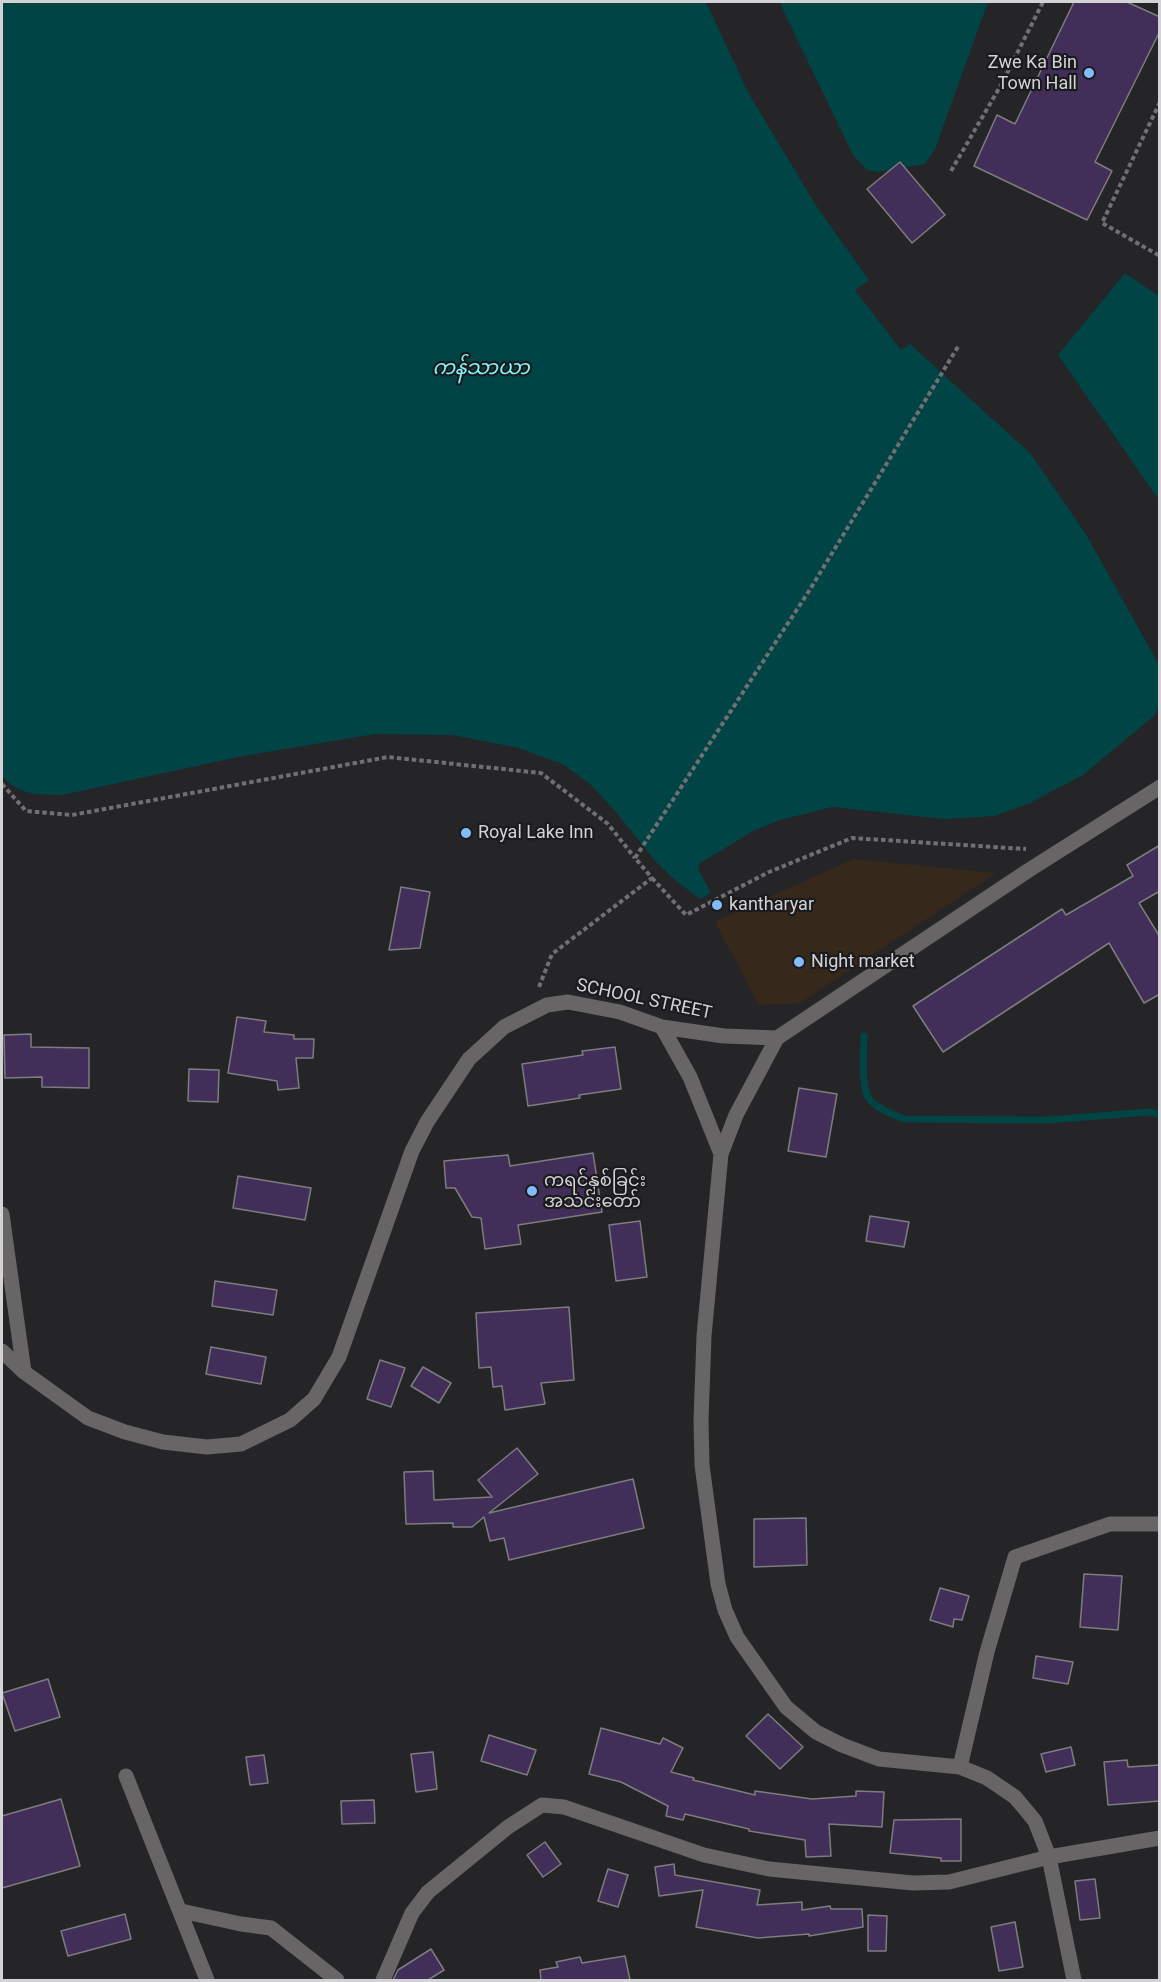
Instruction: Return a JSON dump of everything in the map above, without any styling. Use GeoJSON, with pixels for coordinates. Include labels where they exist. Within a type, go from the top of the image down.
{"type":"FeatureCollection","features":[{"type":"Feature","properties":{"kind":"street"},"geometry":{"type":"LineString","coordinates":[[1074,1980],[1049,1857],[1035,1821],[1015,1797],[987,1778],[960,1767],[879,1759],[816,1732],[786,1707],[737,1637],[725,1610],[718,1584],[702,1465],[704,1336],[721,1155],[736,1115],[777,1038],[1048,858],[1160,787]]}},
{"type":"Feature","properties":{"kind":"street","name":"SCHOOL STREET"},"geometry":{"type":"LineString","coordinates":[[2,1351],[24,1372],[88,1419],[163,1442],[207,1447],[242,1444],[290,1420],[314,1400],[339,1357],[412,1151],[427,1122],[470,1059],[504,1027],[547,1005],[568,1002],[620,1012],[662,1027],[724,1036],[777,1038]]}},
{"type":"Feature","properties":{"kind":"street"},"geometry":{"type":"LineString","coordinates":[[662,1027],[690,1077],[721,1155]]}},
{"type":"Feature","properties":{"kind":"street"},"geometry":{"type":"LineString","coordinates":[[2,1214],[24,1372]]}},
{"type":"Feature","properties":{"kind":"street"},"geometry":{"type":"LineString","coordinates":[[960,1767],[987,1652],[1015,1557],[1110,1524],[1160,1524]]}},
{"type":"Feature","properties":{"kind":"street"},"geometry":{"type":"LineString","coordinates":[[126,1776],[207,1980]]}},
{"type":"Feature","properties":{"kind":"street"},"geometry":{"type":"LineString","coordinates":[[382,1980],[412,1913],[428,1892],[508,1827],[542,1806],[564,1807],[704,1855],[769,1869],[914,1883],[949,1882],[1049,1857],[1160,1838]]}},
{"type":"Feature","properties":{"kind":"street"},"geometry":{"type":"LineString","coordinates":[[181,1911],[271,1928],[337,1980]]}},
{"type":"Feature","properties":{"kind":"path"},"geometry":{"type":"LineString","coordinates":[[951,171],[1001,85],[1043,2]]}},
{"type":"Feature","properties":{"kind":"path"},"geometry":{"type":"LineString","coordinates":[[1160,102],[1102,224],[1160,256]]}},
{"type":"Feature","properties":{"kind":"path"},"geometry":{"type":"LineString","coordinates":[[635,858],[810,591],[959,345]]}},
{"type":"Feature","properties":{"kind":"path"},"geometry":{"type":"LineString","coordinates":[[2,784],[26,811],[72,815],[388,757],[541,773],[608,824],[686,915],[769,872],[852,838],[1033,849],[1048,858]]}},
{"type":"Feature","properties":{"kind":"path"},"geometry":{"type":"LineString","coordinates":[[530,1012],[552,954],[652,878]]}},
{"type":"Feature","properties":{"kind":"shaded area","name":"Night market"},"geometry":{"type":"Polygon","coordinates":[[[853,859],[996,873],[800,1003],[759,1005],[715,922],[853,859]]]}},
{"type":"Feature","properties":{"kind":"water","name":"ကန်သာယာ"},"geometry":{"type":"Polygon","coordinates":[[[2,2],[706,2],[748,92],[815,204],[869,280],[855,290],[901,350],[910,344],[1031,454],[1087,536],[1159,665],[1159,707],[1153,717],[1083,775],[1030,803],[995,816],[945,819],[832,807],[780,820],[753,831],[699,864],[698,869],[711,893],[700,899],[657,863],[590,784],[562,764],[519,748],[452,735],[375,734],[243,756],[62,795],[29,793],[15,787],[2,776],[2,2]]]}},
{"type":"Feature","properties":{"kind":"water"},"geometry":{"type":"Polygon","coordinates":[[[781,2],[988,2],[935,149],[925,164],[878,172],[867,170],[853,155],[781,2]]]}},
{"type":"Feature","properties":{"kind":"water"},"geometry":{"type":"Polygon","coordinates":[[[1125,273],[1159,296],[1159,500],[1058,355],[1125,273]]]}},
{"type":"Feature","properties":{"kind":"building","name":"Zwe Ka Bin Town Hall"},"geometry":{"type":"Polygon","coordinates":[[[1074,2],[1127,2],[1160,17],[1160,31],[1095,162],[1112,171],[1087,220],[974,166],[997,115],[1015,124],[1074,2]]]}},
{"type":"Feature","properties":{"kind":"building"},"geometry":{"type":"Polygon","coordinates":[[[900,162],[945,215],[912,243],[867,189],[900,162]]]}},
{"type":"Feature","properties":{"kind":"building"},"geometry":{"type":"Polygon","coordinates":[[[1160,845],[1160,891],[1139,903],[1160,937],[1160,994],[1144,1003],[1109,943],[943,1052],[913,1006],[1062,909],[1066,915],[1133,876],[1127,865],[1160,845]]]}},
{"type":"Feature","properties":{"kind":"building"},"geometry":{"type":"Polygon","coordinates":[[[401,887],[430,892],[420,948],[389,950],[401,887]]]}},
{"type":"Feature","properties":{"kind":"building"},"geometry":{"type":"Polygon","coordinates":[[[237,1017],[266,1021],[264,1032],[294,1035],[294,1039],[314,1039],[313,1058],[296,1058],[299,1088],[278,1090],[277,1081],[228,1073],[237,1017]]]}},
{"type":"Feature","properties":{"kind":"building"},"geometry":{"type":"Polygon","coordinates":[[[31,1034],[31,1047],[89,1048],[89,1088],[42,1087],[42,1077],[5,1078],[4,1035],[31,1034]]]}},
{"type":"Feature","properties":{"kind":"building"},"geometry":{"type":"Polygon","coordinates":[[[615,1047],[621,1089],[528,1106],[522,1064],[583,1055],[582,1051],[615,1047]]]}},
{"type":"Feature","properties":{"kind":"building"},"geometry":{"type":"Polygon","coordinates":[[[189,1069],[219,1070],[218,1102],[188,1101],[189,1069]]]}},
{"type":"Feature","properties":{"kind":"building"},"geometry":{"type":"Polygon","coordinates":[[[799,1088],[837,1094],[826,1157],[788,1151],[799,1088]]]}},
{"type":"Feature","properties":{"kind":"building"},"geometry":{"type":"Polygon","coordinates":[[[593,1153],[602,1212],[518,1225],[521,1244],[485,1249],[481,1218],[472,1217],[455,1188],[446,1188],[444,1161],[508,1155],[510,1166],[593,1153]]]}},
{"type":"Feature","properties":{"kind":"building"},"geometry":{"type":"Polygon","coordinates":[[[238,1176],[311,1188],[305,1220],[233,1208],[238,1176]]]}},
{"type":"Feature","properties":{"kind":"building"},"geometry":{"type":"Polygon","coordinates":[[[870,1216],[909,1222],[904,1247],[866,1241],[870,1216]]]}},
{"type":"Feature","properties":{"kind":"building"},"geometry":{"type":"Polygon","coordinates":[[[640,1221],[647,1277],[616,1281],[609,1225],[640,1221]]]}},
{"type":"Feature","properties":{"kind":"building"},"geometry":{"type":"Polygon","coordinates":[[[215,1281],[277,1290],[273,1315],[212,1306],[215,1281]]]}},
{"type":"Feature","properties":{"kind":"building"},"geometry":{"type":"Polygon","coordinates":[[[569,1307],[574,1380],[541,1383],[545,1404],[505,1410],[502,1386],[493,1387],[491,1367],[479,1368],[476,1313],[569,1307]]]}},
{"type":"Feature","properties":{"kind":"building"},"geometry":{"type":"Polygon","coordinates":[[[211,1347],[266,1357],[261,1384],[206,1374],[211,1347]]]}},
{"type":"Feature","properties":{"kind":"building"},"geometry":{"type":"Polygon","coordinates":[[[380,1360],[405,1368],[391,1407],[367,1399],[380,1360]]]}},
{"type":"Feature","properties":{"kind":"building"},"geometry":{"type":"Polygon","coordinates":[[[423,1367],[451,1383],[439,1403],[411,1386],[423,1367]]]}},
{"type":"Feature","properties":{"kind":"building"},"geometry":{"type":"Polygon","coordinates":[[[517,1448],[538,1474],[489,1513],[633,1479],[644,1528],[509,1560],[504,1538],[490,1541],[484,1517],[472,1527],[453,1527],[453,1523],[406,1524],[404,1472],[433,1471],[434,1500],[492,1497],[478,1480],[517,1448]]]}},
{"type":"Feature","properties":{"kind":"building"},"geometry":{"type":"Polygon","coordinates":[[[806,1518],[807,1565],[754,1567],[754,1519],[806,1518]]]}},
{"type":"Feature","properties":{"kind":"building"},"geometry":{"type":"Polygon","coordinates":[[[1084,1574],[1122,1576],[1118,1630],[1080,1627],[1084,1574]]]}},
{"type":"Feature","properties":{"kind":"building"},"geometry":{"type":"Polygon","coordinates":[[[940,1588],[969,1596],[962,1620],[954,1619],[953,1627],[930,1620],[940,1588]]]}},
{"type":"Feature","properties":{"kind":"building"},"geometry":{"type":"Polygon","coordinates":[[[1036,1656],[1073,1662],[1068,1684],[1033,1678],[1036,1656]]]}},
{"type":"Feature","properties":{"kind":"building"},"geometry":{"type":"Polygon","coordinates":[[[48,1679],[60,1717],[15,1731],[2,1693],[48,1679]]]}},
{"type":"Feature","properties":{"kind":"building"},"geometry":{"type":"Polygon","coordinates":[[[768,1714],[803,1747],[780,1769],[746,1736],[768,1714]]]}},
{"type":"Feature","properties":{"kind":"building"},"geometry":{"type":"Polygon","coordinates":[[[601,1728],[660,1744],[663,1738],[683,1748],[671,1772],[694,1778],[693,1780],[755,1795],[755,1791],[812,1799],[856,1796],[856,1791],[884,1792],[882,1827],[829,1824],[831,1856],[806,1857],[805,1840],[749,1831],[749,1829],[685,1814],[683,1820],[666,1816],[668,1806],[621,1782],[589,1774],[601,1728]]]}},
{"type":"Feature","properties":{"kind":"building"},"geometry":{"type":"Polygon","coordinates":[[[489,1735],[536,1750],[527,1775],[481,1761],[489,1735]]]}},
{"type":"Feature","properties":{"kind":"building"},"geometry":{"type":"Polygon","coordinates":[[[1071,1747],[1075,1765],[1046,1772],[1041,1754],[1071,1747]]]}},
{"type":"Feature","properties":{"kind":"building"},"geometry":{"type":"Polygon","coordinates":[[[433,1752],[437,1789],[416,1792],[411,1754],[433,1752]]]}},
{"type":"Feature","properties":{"kind":"building"},"geometry":{"type":"Polygon","coordinates":[[[264,1755],[268,1783],[250,1785],[246,1757],[264,1755]]]}},
{"type":"Feature","properties":{"kind":"building"},"geometry":{"type":"Polygon","coordinates":[[[1127,1760],[1128,1767],[1160,1765],[1160,1801],[1108,1805],[1104,1762],[1127,1760]]]}},
{"type":"Feature","properties":{"kind":"building"},"geometry":{"type":"Polygon","coordinates":[[[61,1799],[80,1866],[2,1888],[2,1816],[61,1799]]]}},
{"type":"Feature","properties":{"kind":"building"},"geometry":{"type":"Polygon","coordinates":[[[374,1800],[375,1823],[342,1824],[341,1801],[374,1800]]]}},
{"type":"Feature","properties":{"kind":"building"},"geometry":{"type":"Polygon","coordinates":[[[961,1819],[961,1861],[941,1861],[941,1858],[890,1853],[894,1820],[961,1819]]]}},
{"type":"Feature","properties":{"kind":"building"},"geometry":{"type":"Polygon","coordinates":[[[545,1842],[561,1864],[543,1877],[527,1855],[545,1842]]]}},
{"type":"Feature","properties":{"kind":"building"},"geometry":{"type":"Polygon","coordinates":[[[674,1864],[675,1875],[760,1890],[757,1905],[802,1902],[802,1910],[830,1906],[831,1909],[862,1909],[863,1927],[809,1936],[809,1934],[758,1938],[696,1927],[703,1890],[659,1896],[655,1867],[674,1864]]]}},
{"type":"Feature","properties":{"kind":"building"},"geometry":{"type":"Polygon","coordinates":[[[608,1869],[628,1875],[618,1907],[598,1901],[608,1869]]]}},
{"type":"Feature","properties":{"kind":"building"},"geometry":{"type":"Polygon","coordinates":[[[1095,1879],[1100,1918],[1080,1920],[1075,1881],[1095,1879]]]}},
{"type":"Feature","properties":{"kind":"building"},"geometry":{"type":"Polygon","coordinates":[[[125,1914],[131,1939],[68,1956],[61,1931],[125,1914]]]}},
{"type":"Feature","properties":{"kind":"building"},"geometry":{"type":"Polygon","coordinates":[[[868,1915],[887,1916],[886,1951],[868,1951],[868,1915]]]}},
{"type":"Feature","properties":{"kind":"building"},"geometry":{"type":"Polygon","coordinates":[[[1015,1922],[1023,1967],[999,1971],[991,1927],[1015,1922]]]}},
{"type":"Feature","properties":{"kind":"building"},"geometry":{"type":"Polygon","coordinates":[[[431,1949],[444,1970],[428,1980],[393,1980],[398,1970],[431,1949]]]}},
{"type":"Feature","properties":{"kind":"building"},"geometry":{"type":"Polygon","coordinates":[[[625,1956],[630,1980],[541,1980],[540,1970],[558,1967],[556,1962],[580,1957],[582,1963],[625,1956]]]}},
{"type":"Feature","properties":{"kind":"waterway"},"geometry":{"type":"LineString","coordinates":[[864,1036],[863,1071],[868,1096],[878,1107],[904,1119],[1047,1120],[1150,1112],[1160,1115]]}},
{"type":"Feature","properties":{"kind":"place","name":"Zwe Ka Bin Town Hall"},"geometry":{"type":"Point","coordinates":[1089,73]}},
{"type":"Feature","properties":{"kind":"place","name":"Royal Lake Inn"},"geometry":{"type":"Point","coordinates":[466,833]}},
{"type":"Feature","properties":{"kind":"place","name":"kantharyar"},"geometry":{"type":"Point","coordinates":[717,905]}},
{"type":"Feature","properties":{"kind":"place","name":"Night market"},"geometry":{"type":"Point","coordinates":[799,962]}},
{"type":"Feature","properties":{"kind":"place","name":"ကရင်နှစ်ခြင်း အသင်းတော်"},"geometry":{"type":"Point","coordinates":[532,1191]}}]}
